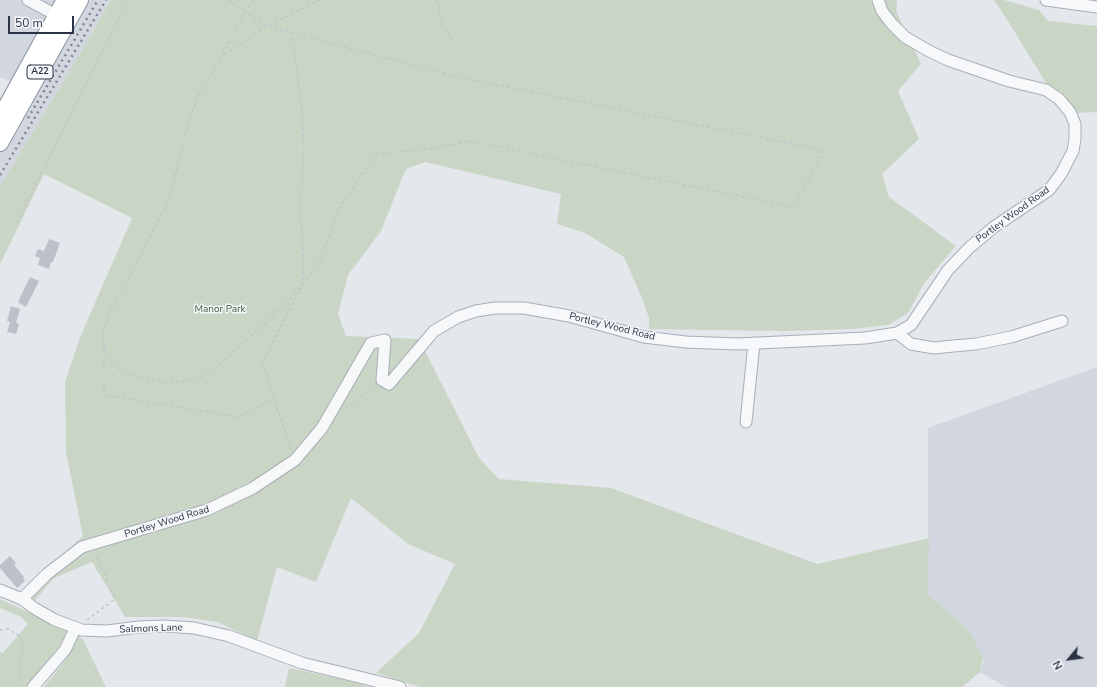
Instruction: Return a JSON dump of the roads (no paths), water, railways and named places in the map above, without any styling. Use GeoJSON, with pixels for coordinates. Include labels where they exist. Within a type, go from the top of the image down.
{"type":"FeatureCollection","features":[{"type":"Feature","properties":{"kind":"highway","name":"A22"},"geometry":{"type":"LineString","coordinates":[[0,143],[62,19],[65,0]]}},
{"type":"Feature","properties":{"kind":"highway","name":"A22"},"geometry":{"type":"LineString","coordinates":[[0,118],[62,19],[80,0]]}},
{"type":"Feature","properties":{"kind":"street"},"geometry":{"type":"LineString","coordinates":[[28,0],[62,19]]}},
{"type":"Feature","properties":{"kind":"street","name":"Portley Wood Road"},"geometry":{"type":"LineString","coordinates":[[22,599],[47,574],[82,547],[207,510],[253,488],[295,460],[322,428],[371,342],[385,340],[382,380],[389,384],[434,332],[458,317],[476,311],[495,308],[524,308],[569,316],[644,337],[686,342],[754,343],[865,338],[897,333],[911,326],[948,270],[970,247],[994,227],[1049,190],[1061,174],[1073,152],[1076,140],[1075,124],[1070,112],[1059,99],[1046,90],[1009,81],[948,60],[929,52],[905,37],[892,24],[882,10],[878,0]]}},
{"type":"Feature","properties":{"kind":"street"},"geometry":{"type":"LineString","coordinates":[[1046,0],[1097,7]]}},
{"type":"Feature","properties":{"kind":"street"},"geometry":{"type":"LineString","coordinates":[[897,333],[911,344],[934,348],[976,344],[1011,337],[1062,320]]}},
{"type":"Feature","properties":{"kind":"street"},"geometry":{"type":"LineString","coordinates":[[746,422],[754,343]]}},
{"type":"Feature","properties":{"kind":"street","name":"Salmons Lane"},"geometry":{"type":"LineString","coordinates":[[0,590],[22,599],[34,608],[75,628],[90,631],[158,626],[194,628],[229,636],[302,663],[400,687]]}},
{"type":"Feature","properties":{"kind":"street"},"geometry":{"type":"LineString","coordinates":[[29,686],[65,650],[75,628]]}},
{"type":"Feature","properties":{"kind":"railway"},"geometry":{"type":"LineString","coordinates":[[28,118],[98,0]]}},
{"type":"Feature","properties":{"kind":"railway"},"geometry":{"type":"LineString","coordinates":[[0,175],[106,0]]}},
{"type":"Feature","properties":{"kind":"park label","name":"Manor Park"},"geometry":{"type":"Point","coordinates":[220,310]}}]}
